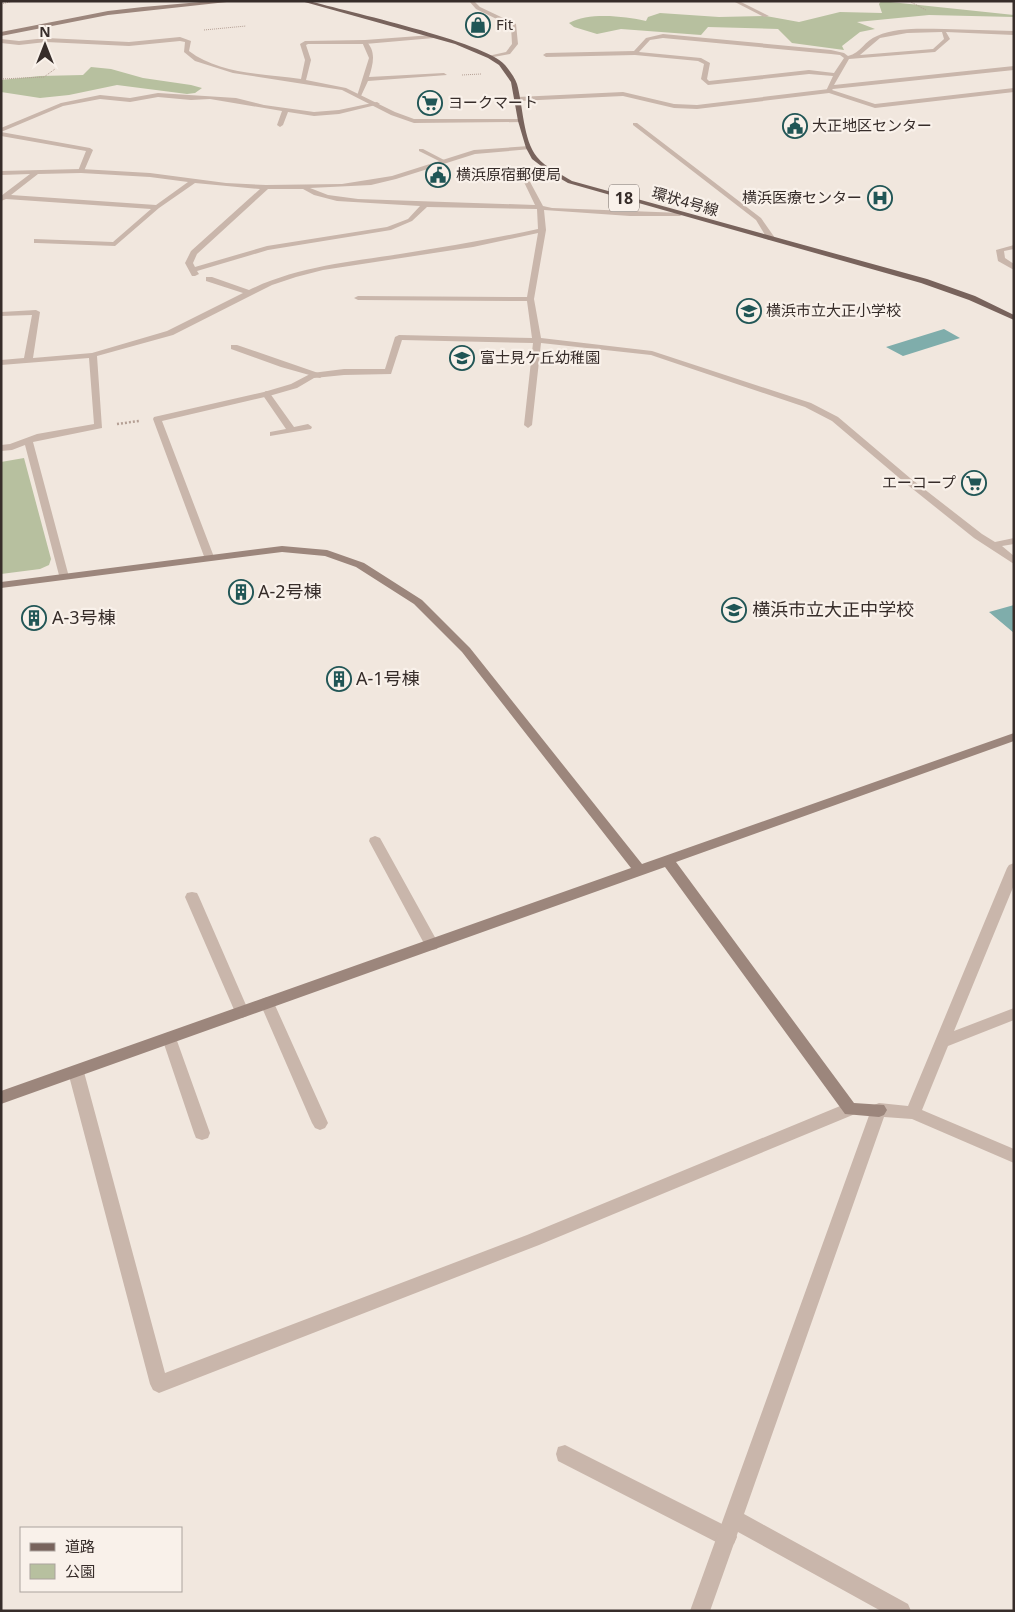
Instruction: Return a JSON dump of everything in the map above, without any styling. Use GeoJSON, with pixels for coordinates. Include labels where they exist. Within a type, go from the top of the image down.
{"type":"FeatureCollection","features":[{"type":"Feature","properties":{"kind":"main road","name":"環状4号線"},"geometry":{"type":"LineString","coordinates":[[303,1],[476,50],[490,57],[509,74],[514,82],[521,121],[529,148],[535,159],[570,182],[924,282],[972,298],[1014,318]]}},
{"type":"Feature","properties":{"kind":"street"},"geometry":{"type":"LineString","coordinates":[[197,3],[205,1]]}},
{"type":"Feature","properties":{"kind":"street"},"geometry":{"type":"LineString","coordinates":[[1,34],[108,13],[197,3],[234,1]]}},
{"type":"Feature","properties":{"kind":"street"},"geometry":{"type":"LineString","coordinates":[[471,1],[478,8],[514,26],[514,44],[508,53],[490,57]]}},
{"type":"Feature","properties":{"kind":"street"},"geometry":{"type":"LineString","coordinates":[[735,1],[766,16]]}},
{"type":"Feature","properties":{"kind":"street"},"geometry":{"type":"LineString","coordinates":[[855,57],[877,38],[910,31],[1014,33]]}},
{"type":"Feature","properties":{"kind":"street"},"geometry":{"type":"LineString","coordinates":[[944,32],[947,40]]}},
{"type":"Feature","properties":{"kind":"street"},"geometry":{"type":"LineString","coordinates":[[634,53],[648,38],[663,36],[831,52],[842,54],[847,58],[934,50],[947,40],[957,40]]}},
{"type":"Feature","properties":{"kind":"street"},"geometry":{"type":"LineString","coordinates":[[303,81],[308,60],[303,44],[432,37]]}},
{"type":"Feature","properties":{"kind":"street"},"geometry":{"type":"LineString","coordinates":[[1,41],[19,43],[46,40],[112,44],[180,39],[188,41],[186,51],[192,58],[208,65],[335,86],[359,95],[404,119],[414,121],[521,121]]}},
{"type":"Feature","properties":{"kind":"street"},"geometry":{"type":"LineString","coordinates":[[359,95],[372,58],[365,42]]}},
{"type":"Feature","properties":{"kind":"street"},"geometry":{"type":"LineString","coordinates":[[546,55],[634,53],[699,59],[707,63],[704,79],[708,83],[810,72],[836,74]]}},
{"type":"Feature","properties":{"kind":"street"},"geometry":{"type":"LineString","coordinates":[[830,89],[836,74],[847,58]]}},
{"type":"Feature","properties":{"kind":"street"},"geometry":{"type":"LineString","coordinates":[[518,99],[623,94],[674,106],[697,107],[830,89],[1014,68]]}},
{"type":"Feature","properties":{"kind":"street"},"geometry":{"type":"LineString","coordinates":[[366,79],[444,76]]}},
{"type":"Feature","properties":{"kind":"street"},"geometry":{"type":"LineString","coordinates":[[830,89],[863,104],[875,106],[1014,90]]}},
{"type":"Feature","properties":{"kind":"street"},"geometry":{"type":"LineString","coordinates":[[1,132],[61,105],[100,97],[130,100],[158,95],[191,98],[210,97],[314,114],[339,112],[377,104]]}},
{"type":"Feature","properties":{"kind":"street"},"geometry":{"type":"LineString","coordinates":[[280,125],[286,110]]}},
{"type":"Feature","properties":{"kind":"street"},"geometry":{"type":"LineString","coordinates":[[635,124],[758,219],[770,238]]}},
{"type":"Feature","properties":{"kind":"street"},"geometry":{"type":"LineString","coordinates":[[1,132],[90,150],[80,171]]}},
{"type":"Feature","properties":{"kind":"street"},"geometry":{"type":"LineString","coordinates":[[1,172],[80,171],[266,187],[304,188],[371,183],[474,152],[529,148]]}},
{"type":"Feature","properties":{"kind":"street"},"geometry":{"type":"LineString","coordinates":[[421,150],[443,161]]}},
{"type":"Feature","properties":{"kind":"street"},"geometry":{"type":"LineString","coordinates":[[528,424],[537,340],[530,299],[542,230],[540,207],[526,180],[529,176],[551,171]]}},
{"type":"Feature","properties":{"kind":"street"},"geometry":{"type":"LineString","coordinates":[[3,198],[38,172]]}},
{"type":"Feature","properties":{"kind":"street"},"geometry":{"type":"LineString","coordinates":[[37,241],[115,244],[157,207],[195,180]]}},
{"type":"Feature","properties":{"kind":"street"},"geometry":{"type":"LineString","coordinates":[[266,187],[194,253],[189,263],[195,272],[267,248],[389,228],[410,220],[425,205]]}},
{"type":"Feature","properties":{"kind":"street"},"geometry":{"type":"LineString","coordinates":[[304,188],[332,199],[425,205],[540,207],[552,210],[630,214],[680,214]]}},
{"type":"Feature","properties":{"kind":"street"},"geometry":{"type":"LineString","coordinates":[[3,198],[157,207]]}},
{"type":"Feature","properties":{"kind":"street"},"geometry":{"type":"LineString","coordinates":[[1,363],[94,355],[170,333],[270,283],[323,268],[473,245],[542,230]]}},
{"type":"Feature","properties":{"kind":"street"},"geometry":{"type":"LineString","coordinates":[[1014,247],[1000,250],[1001,259],[1014,268]]}},
{"type":"Feature","properties":{"kind":"street"},"geometry":{"type":"LineString","coordinates":[[209,279],[249,293]]}},
{"type":"Feature","properties":{"kind":"street"},"geometry":{"type":"LineString","coordinates":[[358,298],[530,299]]}},
{"type":"Feature","properties":{"kind":"street"},"geometry":{"type":"LineString","coordinates":[[1,314],[36,312],[28,361]]}},
{"type":"Feature","properties":{"kind":"street"},"geometry":{"type":"LineString","coordinates":[[209,557],[157,419],[266,394],[294,386],[312,376],[344,372],[388,372],[399,336],[537,340],[652,353],[823,412],[835,419],[978,536],[994,545],[1014,561]]}},
{"type":"Feature","properties":{"kind":"street"},"geometry":{"type":"LineString","coordinates":[[234,347],[284,365],[320,375]]}},
{"type":"Feature","properties":{"kind":"street"},"geometry":{"type":"LineString","coordinates":[[1,448],[38,437],[100,426],[94,355]]}},
{"type":"Feature","properties":{"kind":"street"},"geometry":{"type":"LineString","coordinates":[[266,394],[291,429]]}},
{"type":"Feature","properties":{"kind":"street"},"geometry":{"type":"LineString","coordinates":[[273,434],[308,427]]}},
{"type":"Feature","properties":{"kind":"street"},"geometry":{"type":"LineString","coordinates":[[28,441],[64,576]]}},
{"type":"Feature","properties":{"kind":"street"},"geometry":{"type":"LineString","coordinates":[[994,545],[1014,541]]}},
{"type":"Feature","properties":{"kind":"street"},"geometry":{"type":"LineString","coordinates":[[1,585],[282,549],[327,553],[360,565],[418,602],[466,650],[640,871]]}},
{"type":"Feature","properties":{"kind":"street"},"geometry":{"type":"LineString","coordinates":[[1,1098],[1014,737]]}},
{"type":"Feature","properties":{"kind":"street"},"geometry":{"type":"LineString","coordinates":[[375,841],[432,945]]}},
{"type":"Feature","properties":{"kind":"street"},"geometry":{"type":"LineString","coordinates":[[667,860],[850,1109]]}},
{"type":"Feature","properties":{"kind":"street"},"geometry":{"type":"LineString","coordinates":[[913,1113],[944,1042],[1014,868]]}},
{"type":"Feature","properties":{"kind":"street"},"geometry":{"type":"LineString","coordinates":[[192,897],[242,1012]]}},
{"type":"Feature","properties":{"kind":"street"},"geometry":{"type":"LineString","coordinates":[[267,1003],[320,1123]]}},
{"type":"Feature","properties":{"kind":"street"},"geometry":{"type":"LineString","coordinates":[[944,1042],[1014,1014]]}},
{"type":"Feature","properties":{"kind":"street"},"geometry":{"type":"LineString","coordinates":[[169,1038],[202,1133]]}},
{"type":"Feature","properties":{"kind":"street"},"geometry":{"type":"LineString","coordinates":[[76,1072],[159,1384],[532,1240],[850,1109],[913,1113],[1014,1156]]}},
{"type":"Feature","properties":{"kind":"street"},"geometry":{"type":"LineString","coordinates":[[700,1611],[879,1110]]}},
{"type":"Feature","properties":{"kind":"street"},"geometry":{"type":"LineString","coordinates":[[565,1454],[731,1528],[901,1611]]}},
{"type":"Feature","properties":{"kind":"path"},"geometry":{"type":"LineString","coordinates":[[1,4],[14,1]]}},
{"type":"Feature","properties":{"kind":"path"},"geometry":{"type":"LineString","coordinates":[[909,1],[927,11]]}},
{"type":"Feature","properties":{"kind":"path"},"geometry":{"type":"LineString","coordinates":[[1,79],[44,77],[55,69]]}},
{"type":"Feature","properties":{"kind":"path"},"geometry":{"type":"LineString","coordinates":[[100,426],[157,419]]}},
{"type":"Feature","properties":{"kind":"green space"},"geometry":{"type":"Polygon","coordinates":[[[881,1],[1014,15],[1014,17],[929,15],[857,22],[875,29],[860,32],[842,46],[844,50],[792,43],[778,29],[708,27],[701,35],[621,29],[597,34],[574,27],[569,23],[586,17],[596,16],[646,21],[648,17],[660,13],[719,17],[766,16],[799,22],[840,12],[882,13],[879,4],[881,1]]]}},
{"type":"Feature","properties":{"kind":"green space"},"geometry":{"type":"Polygon","coordinates":[[[91,67],[111,69],[143,78],[202,88],[195,93],[187,94],[117,85],[69,95],[40,98],[1,92],[1,80],[40,76],[83,75],[91,67]]]}},
{"type":"Feature","properties":{"kind":"green space"},"geometry":{"type":"Polygon","coordinates":[[[24,458],[51,559],[49,565],[40,569],[1,574],[1,462],[24,458]]]}},
{"type":"Feature","properties":{"kind":"water"},"geometry":{"type":"Polygon","coordinates":[[[944,329],[960,338],[903,356],[886,347],[944,329]]]}},
{"type":"Feature","properties":{"kind":"water"},"geometry":{"type":"Polygon","coordinates":[[[1014,605],[1014,633],[989,612],[1014,605]]]}},
{"type":"Feature","properties":{"kind":"place","name":"Fit"},"geometry":{"type":"Point","coordinates":[478,25]}},
{"type":"Feature","properties":{"kind":"place","name":"ヨークマート"},"geometry":{"type":"Point","coordinates":[430,103]}},
{"type":"Feature","properties":{"kind":"place","name":"大正地区センター"},"geometry":{"type":"Point","coordinates":[795,126]}},
{"type":"Feature","properties":{"kind":"place","name":"横浜原宿郵便局"},"geometry":{"type":"Point","coordinates":[438,175]}},
{"type":"Feature","properties":{"kind":"place","name":"横浜医療センター"},"geometry":{"type":"Point","coordinates":[880,198]}},
{"type":"Feature","properties":{"kind":"place","name":"横浜市立大正小学校"},"geometry":{"type":"Point","coordinates":[749,311]}},
{"type":"Feature","properties":{"kind":"place","name":"富士見ケ丘幼稚園"},"geometry":{"type":"Point","coordinates":[462,358]}},
{"type":"Feature","properties":{"kind":"place","name":"エーコープ"},"geometry":{"type":"Point","coordinates":[974,483]}},
{"type":"Feature","properties":{"kind":"place","name":"A-2号棟"},"geometry":{"type":"Point","coordinates":[241,592]}},
{"type":"Feature","properties":{"kind":"place","name":"横浜市立大正中学校"},"geometry":{"type":"Point","coordinates":[734,610]}},
{"type":"Feature","properties":{"kind":"place","name":"A-3号棟"},"geometry":{"type":"Point","coordinates":[34,618]}},
{"type":"Feature","properties":{"kind":"place","name":"A-1号棟"},"geometry":{"type":"Point","coordinates":[339,679]}}]}
